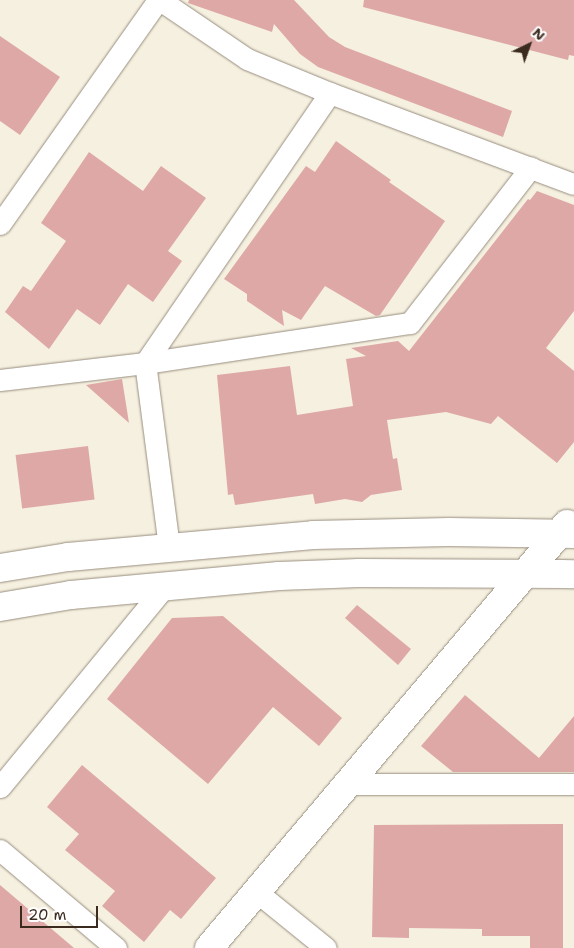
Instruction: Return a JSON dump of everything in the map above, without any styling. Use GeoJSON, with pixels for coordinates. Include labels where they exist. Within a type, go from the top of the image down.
{"type":"FeatureCollection","features":[{"type":"Feature","properties":{"kind":"street"},"geometry":{"type":"LineString","coordinates":[[0,224],[159,0],[247,59],[330,93],[574,184]]}},
{"type":"Feature","properties":{"kind":"street"},"geometry":{"type":"LineString","coordinates":[[169,547],[145,363],[330,93]]}},
{"type":"Feature","properties":{"kind":"street"},"geometry":{"type":"LineString","coordinates":[[0,380],[145,363],[410,323],[531,168]]}},
{"type":"Feature","properties":{"kind":"street"},"geometry":{"type":"LineString","coordinates":[[0,568],[68,557],[313,535],[569,527]]}},
{"type":"Feature","properties":{"kind":"street"},"geometry":{"type":"LineString","coordinates":[[209,948],[258,893],[525,574],[569,527]]}},
{"type":"Feature","properties":{"kind":"street"},"geometry":{"type":"LineString","coordinates":[[0,607],[71,595],[280,576],[359,573],[574,574]]}},
{"type":"Feature","properties":{"kind":"street"},"geometry":{"type":"LineString","coordinates":[[0,787],[165,586]]}},
{"type":"Feature","properties":{"kind":"street"},"geometry":{"type":"LineString","coordinates":[[350,784],[574,784]]}},
{"type":"Feature","properties":{"kind":"street"},"geometry":{"type":"LineString","coordinates":[[0,850],[116,948]]}},
{"type":"Feature","properties":{"kind":"street"},"geometry":{"type":"LineString","coordinates":[[258,893],[326,948]]}},
{"type":"Feature","properties":{"kind":"building"},"geometry":{"type":"Polygon","coordinates":[[[189,0],[294,0],[329,37],[345,47],[512,111],[503,137],[318,67],[300,54],[274,24],[272,32],[188,3],[189,0]]]}},
{"type":"Feature","properties":{"kind":"building"},"geometry":{"type":"Polygon","coordinates":[[[364,0],[574,0],[574,56],[569,55],[568,60],[363,7],[364,0]]]}},
{"type":"Feature","properties":{"kind":"building"},"geometry":{"type":"Polygon","coordinates":[[[0,36],[60,77],[20,135],[0,121],[0,36]]]}},
{"type":"Feature","properties":{"kind":"building"},"geometry":{"type":"Polygon","coordinates":[[[336,141],[391,180],[389,182],[445,221],[380,315],[376,316],[325,286],[301,320],[282,310],[284,326],[247,301],[247,294],[224,279],[306,166],[315,172],[336,141]]]}},
{"type":"Feature","properties":{"kind":"building"},"geometry":{"type":"Polygon","coordinates":[[[89,152],[143,191],[161,166],[206,198],[168,251],[182,261],[153,302],[128,284],[100,325],[77,309],[49,349],[5,312],[23,286],[31,291],[66,241],[41,223],[89,152]]]}},
{"type":"Feature","properties":{"kind":"building"},"geometry":{"type":"Polygon","coordinates":[[[537,191],[574,205],[574,311],[546,348],[574,371],[574,442],[557,463],[498,416],[491,424],[446,412],[387,420],[393,459],[397,458],[402,490],[371,495],[362,502],[345,499],[315,504],[313,494],[235,505],[233,494],[228,495],[217,375],[290,366],[297,415],[353,406],[346,359],[366,356],[351,348],[398,341],[409,351],[528,199],[530,200],[537,191]]]}},
{"type":"Feature","properties":{"kind":"building"},"geometry":{"type":"Polygon","coordinates":[[[122,379],[129,423],[86,385],[122,379]]]}},
{"type":"Feature","properties":{"kind":"building"},"geometry":{"type":"Polygon","coordinates":[[[88,446],[95,500],[22,508],[16,455],[88,446]]]}},
{"type":"Feature","properties":{"kind":"building"},"geometry":{"type":"Polygon","coordinates":[[[357,605],[411,649],[398,665],[345,618],[357,605]]]}},
{"type":"Feature","properties":{"kind":"building"},"geometry":{"type":"Polygon","coordinates":[[[223,616],[342,718],[319,746],[273,707],[208,784],[107,699],[172,618],[223,616]]]}},
{"type":"Feature","properties":{"kind":"building"},"geometry":{"type":"Polygon","coordinates":[[[465,695],[539,758],[574,716],[574,772],[453,772],[421,746],[465,695]]]}},
{"type":"Feature","properties":{"kind":"building"},"geometry":{"type":"Polygon","coordinates":[[[82,765],[216,878],[181,919],[170,910],[144,942],[102,906],[115,891],[65,850],[79,834],[47,807],[82,765]]]}},
{"type":"Feature","properties":{"kind":"building"},"geometry":{"type":"Polygon","coordinates":[[[563,824],[563,948],[530,948],[530,936],[482,936],[482,929],[409,928],[409,938],[372,937],[374,825],[563,824]]]}},
{"type":"Feature","properties":{"kind":"building"},"geometry":{"type":"Polygon","coordinates":[[[0,885],[74,948],[0,948],[0,885]]]}}]}
